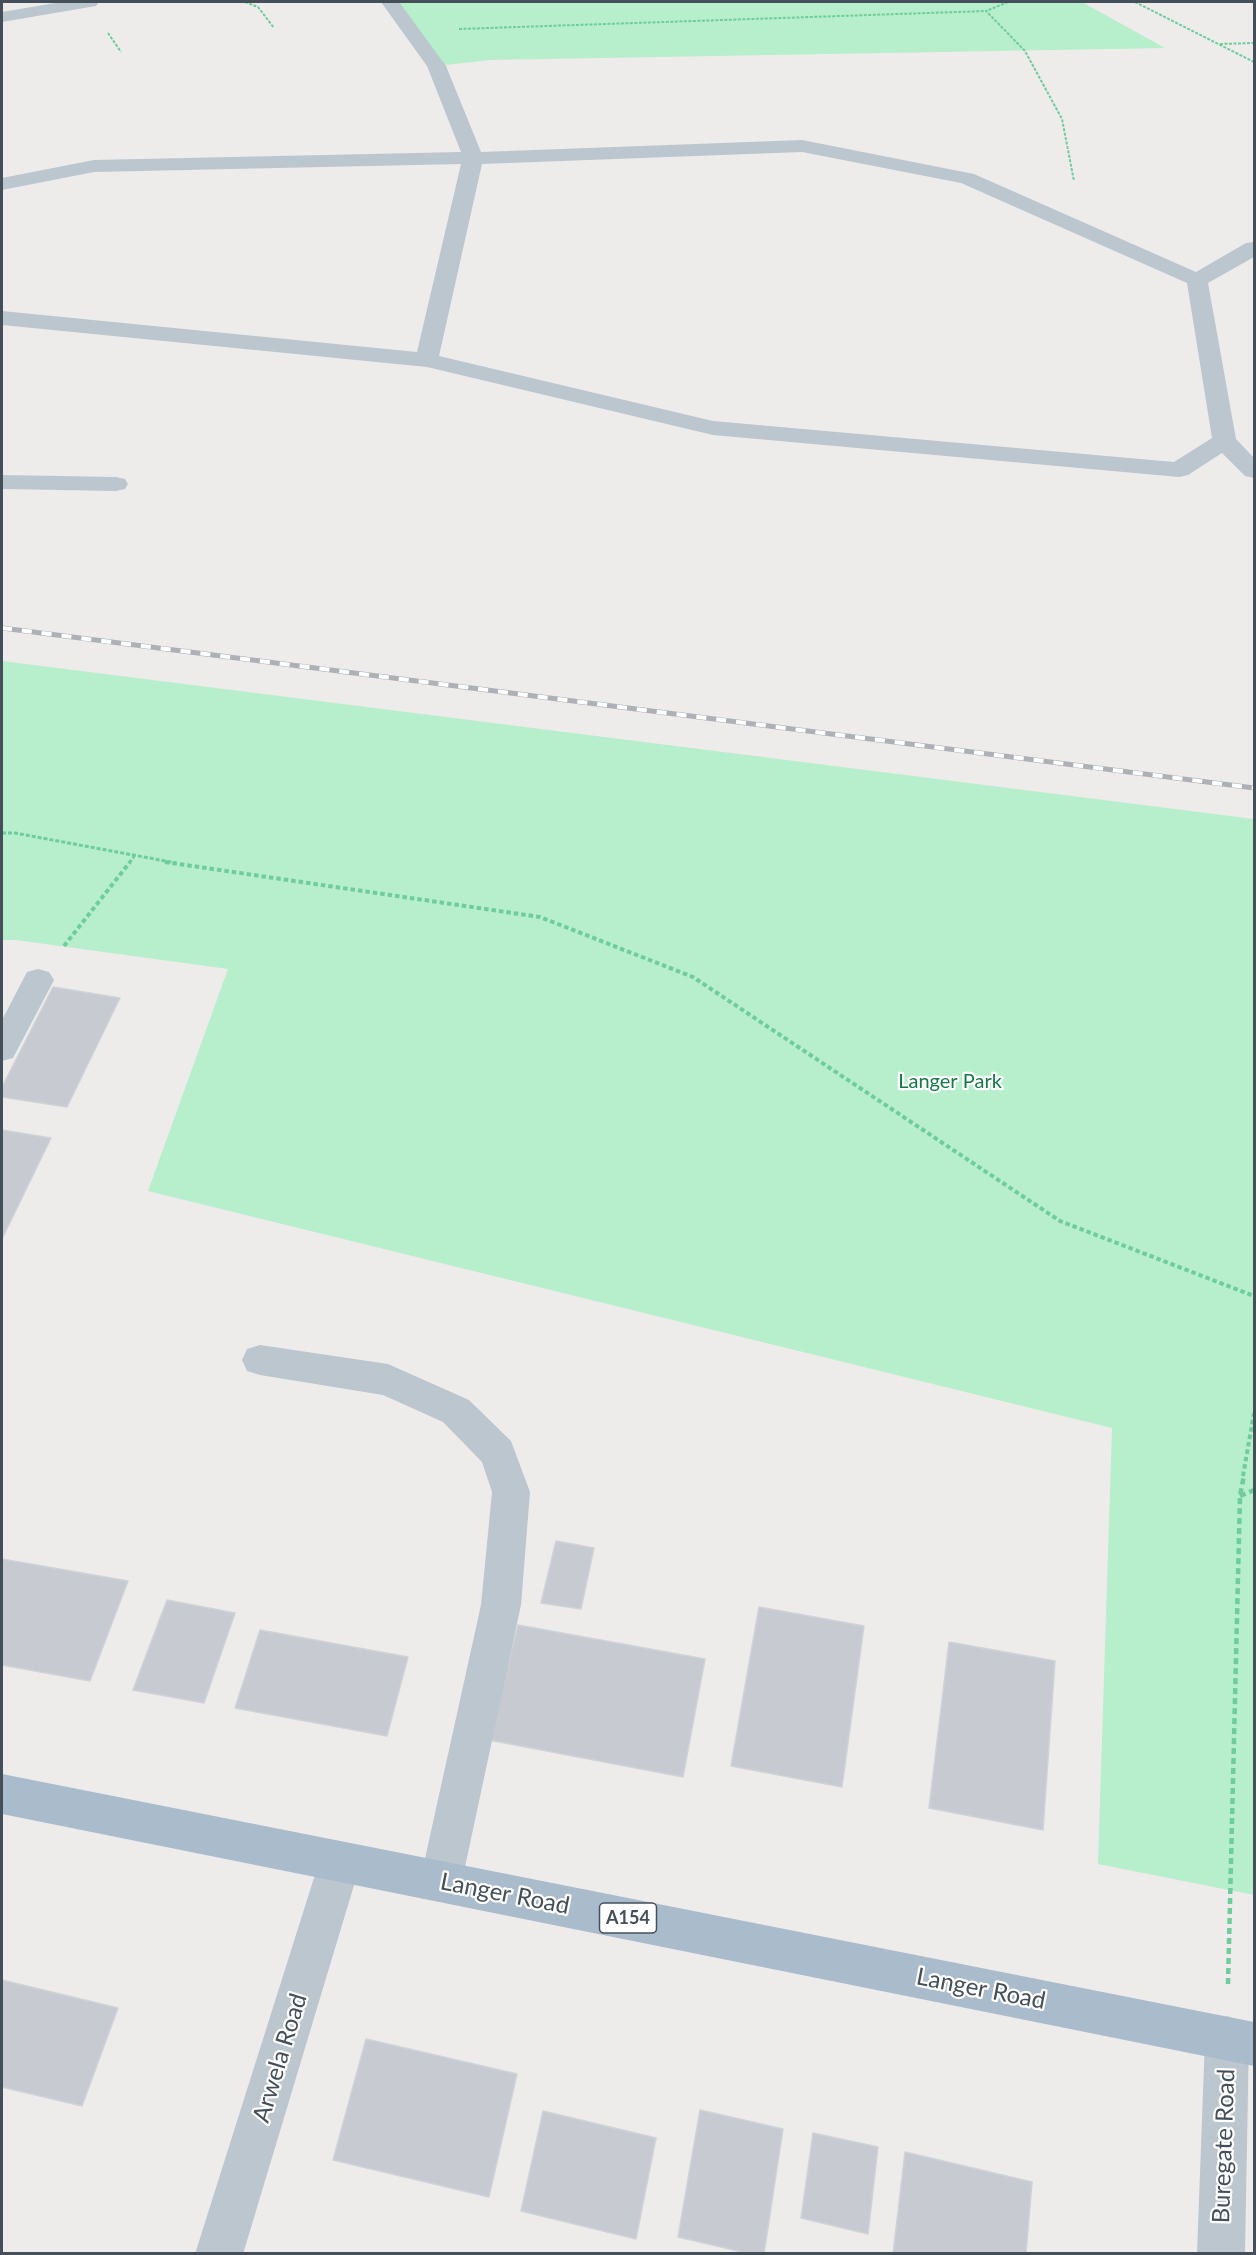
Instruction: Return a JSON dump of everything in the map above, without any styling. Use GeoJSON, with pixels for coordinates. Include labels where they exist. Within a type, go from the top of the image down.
{"type":"FeatureCollection","features":[{"type":"Feature","properties":{"kind":"main road","name":"Langer Road"},"geometry":{"type":"LineString","coordinates":[[2,1794],[1241,2041]]}},
{"type":"Feature","properties":{"kind":"street"},"geometry":{"type":"LineString","coordinates":[[2,17],[90,2]]}},
{"type":"Feature","properties":{"kind":"street"},"geometry":{"type":"LineString","coordinates":[[390,2],[436,66],[473,158],[427,360]]}},
{"type":"Feature","properties":{"kind":"street"},"geometry":{"type":"LineString","coordinates":[[2,184],[94,166],[473,158],[802,146],[967,178],[1197,280]]}},
{"type":"Feature","properties":{"kind":"street"},"geometry":{"type":"LineString","coordinates":[[1197,280],[1254,248]]}},
{"type":"Feature","properties":{"kind":"street"},"geometry":{"type":"LineString","coordinates":[[1197,280],[1224,441],[1254,471]]}},
{"type":"Feature","properties":{"kind":"street"},"geometry":{"type":"LineString","coordinates":[[2,318],[427,360],[713,428],[1179,470],[1224,441]]}},
{"type":"Feature","properties":{"kind":"street"},"geometry":{"type":"LineString","coordinates":[[2,483],[116,484]]}},
{"type":"Feature","properties":{"kind":"street"},"geometry":{"type":"LineString","coordinates":[[2,1048],[38,980]]}},
{"type":"Feature","properties":{"kind":"street"},"geometry":{"type":"LineString","coordinates":[[260,1360],[388,1380],[456,1411],[498,1453],[511,1492],[501,1605],[441,1881]]}},
{"type":"Feature","properties":{"kind":"street","name":"Arwela Road"},"geometry":{"type":"LineString","coordinates":[[219,2253],[340,1862]]}},
{"type":"Feature","properties":{"kind":"street","name":"Buregate Road"},"geometry":{"type":"LineString","coordinates":[[1221,2253],[1241,2041]]}},
{"type":"Feature","properties":{"kind":"path"},"geometry":{"type":"LineString","coordinates":[[245,2],[258,7],[274,28]]}},
{"type":"Feature","properties":{"kind":"path"},"geometry":{"type":"LineString","coordinates":[[416,37],[457,29],[986,11],[1008,2]]}},
{"type":"Feature","properties":{"kind":"path"},"geometry":{"type":"LineString","coordinates":[[1135,2],[1254,62]]}},
{"type":"Feature","properties":{"kind":"path"},"geometry":{"type":"LineString","coordinates":[[986,11],[1025,51],[1062,118],[1073,179],[1113,242]]}},
{"type":"Feature","properties":{"kind":"path"},"geometry":{"type":"LineString","coordinates":[[1219,44],[1254,43]]}},
{"type":"Feature","properties":{"kind":"path"},"geometry":{"type":"LineString","coordinates":[[2,833],[15,833],[134,857],[540,917],[693,977],[1060,1221],[1254,1296]]}},
{"type":"Feature","properties":{"kind":"path"},"geometry":{"type":"LineString","coordinates":[[38,980],[134,857]]}},
{"type":"Feature","properties":{"kind":"path"},"geometry":{"type":"LineString","coordinates":[[1241,2041],[1240,1496],[1254,1413]]}},
{"type":"Feature","properties":{"kind":"path"},"geometry":{"type":"LineString","coordinates":[[1240,1496],[1254,1490]]}},
{"type":"Feature","properties":{"kind":"green space"},"geometry":{"type":"Polygon","coordinates":[[[390,2],[1082,2],[1165,48],[490,60],[436,66],[390,2]]]}},
{"type":"Feature","properties":{"kind":"green space","name":"Langer Park"},"geometry":{"type":"Polygon","coordinates":[[[2,661],[1254,819],[1254,1895],[1098,1864],[1112,1428],[148,1191],[228,969],[2,940],[2,661]]]}},
{"type":"Feature","properties":{"kind":"building"},"geometry":{"type":"Polygon","coordinates":[[[53,987],[120,998],[67,1107],[2,1097],[2,1087],[53,987]]]}},
{"type":"Feature","properties":{"kind":"building"},"geometry":{"type":"Polygon","coordinates":[[[2,1130],[51,1138],[2,1239],[2,1130]]]}},
{"type":"Feature","properties":{"kind":"building"},"geometry":{"type":"Polygon","coordinates":[[[556,1541],[594,1548],[581,1609],[541,1603],[556,1541]]]}},
{"type":"Feature","properties":{"kind":"building"},"geometry":{"type":"Polygon","coordinates":[[[2,1559],[128,1581],[90,1681],[2,1665],[2,1559]]]}},
{"type":"Feature","properties":{"kind":"building"},"geometry":{"type":"Polygon","coordinates":[[[167,1600],[235,1613],[204,1703],[133,1690],[167,1600]]]}},
{"type":"Feature","properties":{"kind":"building"},"geometry":{"type":"Polygon","coordinates":[[[759,1607],[864,1626],[842,1787],[731,1766],[759,1607]]]}},
{"type":"Feature","properties":{"kind":"building"},"geometry":{"type":"Polygon","coordinates":[[[518,1625],[705,1659],[683,1777],[489,1740],[518,1625]]]}},
{"type":"Feature","properties":{"kind":"building"},"geometry":{"type":"Polygon","coordinates":[[[260,1630],[408,1657],[387,1736],[235,1708],[260,1630]]]}},
{"type":"Feature","properties":{"kind":"building"},"geometry":{"type":"Polygon","coordinates":[[[949,1642],[1055,1661],[1043,1830],[929,1808],[949,1642]]]}},
{"type":"Feature","properties":{"kind":"building"},"geometry":{"type":"Polygon","coordinates":[[[2,1980],[118,2008],[82,2106],[2,2087],[2,1980]]]}},
{"type":"Feature","properties":{"kind":"building"},"geometry":{"type":"Polygon","coordinates":[[[366,2039],[517,2074],[489,2197],[333,2160],[366,2039]]]}},
{"type":"Feature","properties":{"kind":"building"},"geometry":{"type":"Polygon","coordinates":[[[700,2110],[783,2129],[764,2254],[751,2254],[678,2237],[700,2110]]]}},
{"type":"Feature","properties":{"kind":"building"},"geometry":{"type":"Polygon","coordinates":[[[543,2111],[656,2138],[636,2239],[521,2211],[543,2111]]]}},
{"type":"Feature","properties":{"kind":"building"},"geometry":{"type":"Polygon","coordinates":[[[813,2133],[878,2147],[868,2234],[801,2218],[813,2133]]]}},
{"type":"Feature","properties":{"kind":"building"},"geometry":{"type":"Polygon","coordinates":[[[905,2152],[1032,2182],[1026,2254],[893,2254],[905,2152]]]}},
{"type":"Feature","properties":{"kind":"railway"},"geometry":{"type":"LineString","coordinates":[[2,628],[1254,788]]}}]}
